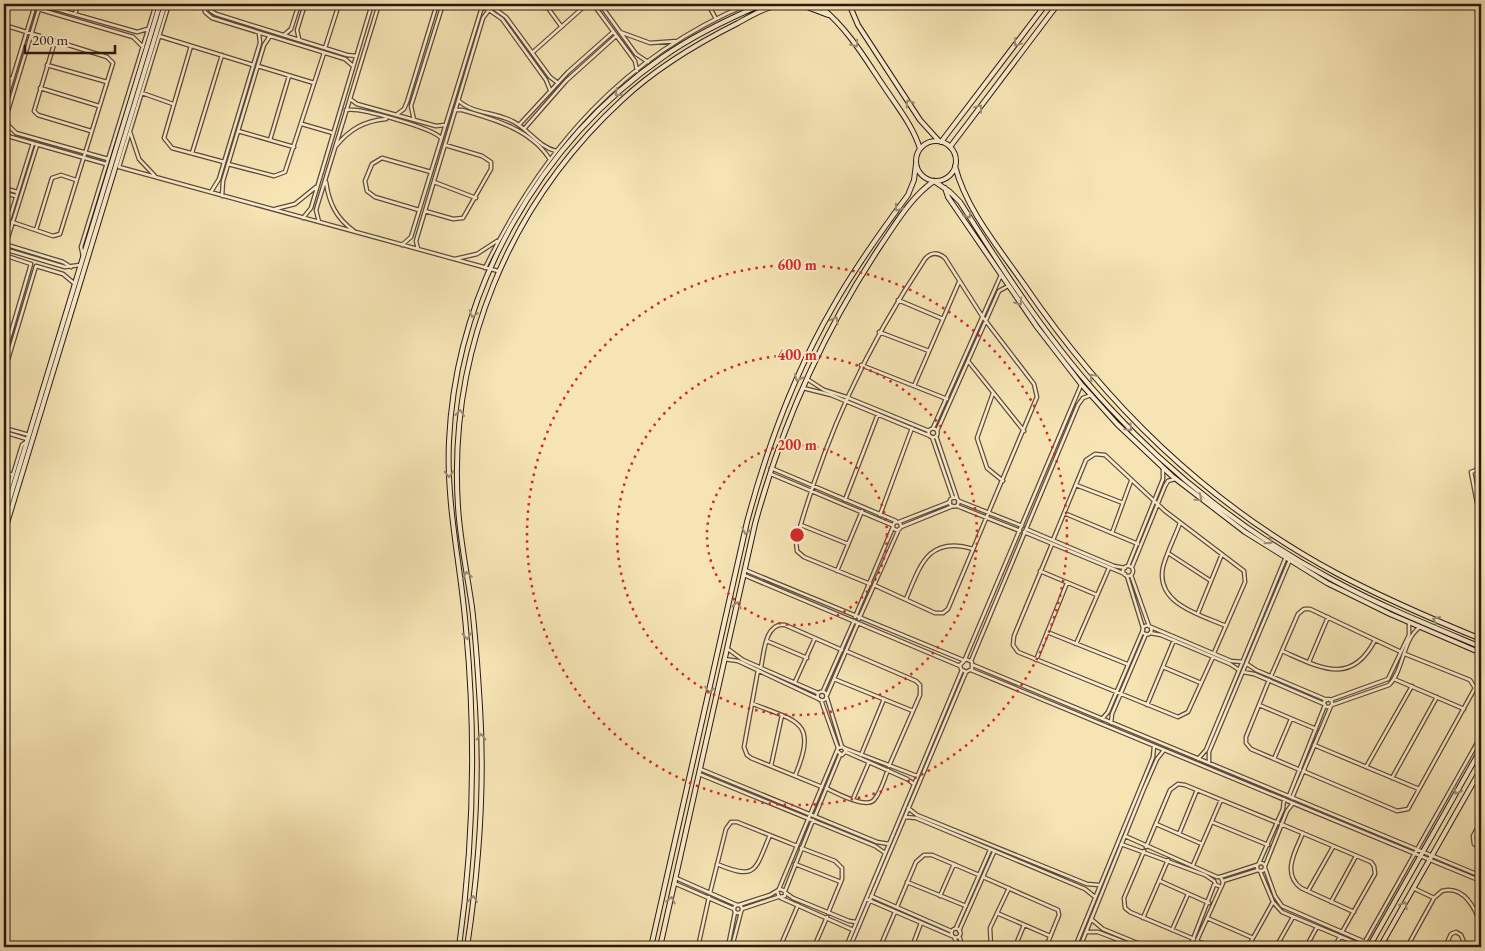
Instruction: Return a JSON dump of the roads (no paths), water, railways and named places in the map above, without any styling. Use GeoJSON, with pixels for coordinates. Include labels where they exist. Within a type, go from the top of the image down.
{"type":"FeatureCollection","features":[{"type":"Feature","properties":{"kind":"street"},"geometry":{"type":"LineString","coordinates":[[21,4],[124,34],[136,39],[143,47]]}},
{"type":"Feature","properties":{"kind":"street"},"geometry":{"type":"LineString","coordinates":[[40,4],[125,30],[137,32],[148,29]]}},
{"type":"Feature","properties":{"kind":"street"},"geometry":{"type":"LineString","coordinates":[[75,15],[78,4]]}},
{"type":"Feature","properties":{"kind":"street"},"geometry":{"type":"LineString","coordinates":[[108,159],[156,4]]}},
{"type":"Feature","properties":{"kind":"street"},"geometry":{"type":"LineString","coordinates":[[4,533],[160,4]]}},
{"type":"Feature","properties":{"kind":"street"},"geometry":{"type":"LineString","coordinates":[[113,165],[130,131],[165,4]]}},
{"type":"Feature","properties":{"kind":"street"},"geometry":{"type":"LineString","coordinates":[[4,517],[80,265],[169,4]]}},
{"type":"Feature","properties":{"kind":"street"},"geometry":{"type":"LineString","coordinates":[[203,4],[205,12],[212,18],[345,59],[354,66]]}},
{"type":"Feature","properties":{"kind":"street"},"geometry":{"type":"LineString","coordinates":[[208,4],[216,14],[347,55],[356,56]]}},
{"type":"Feature","properties":{"kind":"street"},"geometry":{"type":"LineString","coordinates":[[284,35],[291,29],[299,4]]}},
{"type":"Feature","properties":{"kind":"street"},"geometry":{"type":"LineString","coordinates":[[300,40],[297,30],[305,4]]}},
{"type":"Feature","properties":{"kind":"street"},"geometry":{"type":"LineString","coordinates":[[325,48],[338,4]]}},
{"type":"Feature","properties":{"kind":"street"},"geometry":{"type":"LineString","coordinates":[[302,218],[310,209],[372,4]]}},
{"type":"Feature","properties":{"kind":"street"},"geometry":{"type":"LineString","coordinates":[[315,212],[379,4]]}},
{"type":"Feature","properties":{"kind":"street"},"geometry":{"type":"LineString","coordinates":[[396,115],[404,109],[437,4]]}},
{"type":"Feature","properties":{"kind":"street"},"geometry":{"type":"LineString","coordinates":[[414,120],[411,111],[442,4]]}},
{"type":"Feature","properties":{"kind":"street"},"geometry":{"type":"LineString","coordinates":[[471,4],[489,10],[505,22],[548,83],[550,90]]}},
{"type":"Feature","properties":{"kind":"street"},"geometry":{"type":"LineString","coordinates":[[488,4],[503,13],[551,80],[558,83]]}},
{"type":"Feature","properties":{"kind":"street"},"geometry":{"type":"LineString","coordinates":[[545,4],[561,26]]}},
{"type":"Feature","properties":{"kind":"street"},"geometry":{"type":"LineString","coordinates":[[532,53],[587,4]]}},
{"type":"Feature","properties":{"kind":"street"},"geometry":{"type":"LineString","coordinates":[[593,4],[634,60],[636,71]]}},
{"type":"Feature","properties":{"kind":"street"},"geometry":{"type":"LineString","coordinates":[[600,4],[638,56],[648,62]]}},
{"type":"Feature","properties":{"kind":"street"},"geometry":{"type":"LineString","coordinates":[[650,4],[656,6],[663,4]]}},
{"type":"Feature","properties":{"kind":"street"},"geometry":{"type":"LineString","coordinates":[[708,4],[716,19]]}},
{"type":"Feature","properties":{"kind":"street"},"geometry":{"type":"LineString","coordinates":[[485,268],[498,240],[522,198],[556,151],[593,108],[636,71],[679,41],[716,19],[748,4]]}},
{"type":"Feature","properties":{"kind":"street"},"geometry":{"type":"LineString","coordinates":[[459,947],[471,850],[473,747],[466,621],[450,506],[449,441],[462,354],[480,293],[490,269],[530,195],[564,148],[593,116],[661,58],[704,31],[761,4]]}},
{"type":"Feature","properties":{"kind":"street"},"geometry":{"type":"LineString","coordinates":[[822,8],[837,4]]}},
{"type":"Feature","properties":{"kind":"street"},"geometry":{"type":"LineString","coordinates":[[849,4],[851,14],[920,120],[940,142],[950,147],[955,156],[955,166],[962,189],[969,203],[1047,319],[1113,400],[1167,454],[1247,517],[1290,546],[1368,590],[1481,639]]}},
{"type":"Feature","properties":{"kind":"street"},"geometry":{"type":"LineString","coordinates":[[940,142],[1046,4]]}},
{"type":"Feature","properties":{"kind":"street"},"geometry":{"type":"LineString","coordinates":[[950,147],[1058,4]]}},
{"type":"Feature","properties":{"kind":"street"},"geometry":{"type":"LineString","coordinates":[[467,947],[478,863],[481,726],[476,642],[459,514],[457,450],[466,372],[488,295],[522,222],[550,179],[580,141],[639,84],[668,63],[710,37],[768,8],[780,5],[811,5],[822,8],[857,46],[904,117],[920,148],[914,180],[908,195],[841,292],[805,361],[760,476],[720,641],[651,945]]}},
{"type":"Feature","properties":{"kind":"street"},"geometry":{"type":"LineString","coordinates":[[802,6],[833,18]]}},
{"type":"Feature","properties":{"kind":"street"},"geometry":{"type":"LineString","coordinates":[[401,246],[412,237],[482,7]]}},
{"type":"Feature","properties":{"kind":"street"},"geometry":{"type":"LineString","coordinates":[[4,106],[34,8]]}},
{"type":"Feature","properties":{"kind":"street"},"geometry":{"type":"LineString","coordinates":[[39,9],[7,114],[8,125],[16,133],[108,159],[113,165]]}},
{"type":"Feature","properties":{"kind":"street"},"geometry":{"type":"LineString","coordinates":[[751,9],[753,15]]}},
{"type":"Feature","properties":{"kind":"street"},"geometry":{"type":"LineString","coordinates":[[418,250],[417,238],[483,18],[489,10]]}},
{"type":"Feature","properties":{"kind":"street"},"geometry":{"type":"LineString","coordinates":[[4,25],[111,59],[113,63],[60,234],[53,236],[4,219]]}},
{"type":"Feature","properties":{"kind":"street"},"geometry":{"type":"LineString","coordinates":[[291,29],[297,30]]}},
{"type":"Feature","properties":{"kind":"street"},"geometry":{"type":"LineString","coordinates":[[124,34],[125,30]]}},
{"type":"Feature","properties":{"kind":"street"},"geometry":{"type":"LineString","coordinates":[[428,32],[434,33]]}},
{"type":"Feature","properties":{"kind":"street"},"geometry":{"type":"LineString","coordinates":[[519,125],[550,90],[613,32]]}},
{"type":"Feature","properties":{"kind":"street"},"geometry":{"type":"LineString","coordinates":[[620,32],[650,43],[679,41]]}},
{"type":"Feature","properties":{"kind":"street"},"geometry":{"type":"LineString","coordinates":[[211,192],[218,183],[254,65],[260,42],[259,33]]}},
{"type":"Feature","properties":{"kind":"street"},"geometry":{"type":"LineString","coordinates":[[159,36],[254,65]]}},
{"type":"Feature","properties":{"kind":"street"},"geometry":{"type":"LineString","coordinates":[[222,196],[222,184],[228,164],[265,43],[270,36]]}},
{"type":"Feature","properties":{"kind":"street"},"geometry":{"type":"LineString","coordinates":[[524,129],[566,81],[616,36]]}},
{"type":"Feature","properties":{"kind":"street"},"geometry":{"type":"LineString","coordinates":[[54,41],[34,109],[36,114],[91,131]]}},
{"type":"Feature","properties":{"kind":"street"},"geometry":{"type":"LineString","coordinates":[[260,42],[265,43]]}},
{"type":"Feature","properties":{"kind":"street"},"geometry":{"type":"LineString","coordinates":[[191,46],[164,133],[165,140],[172,148],[224,162]]}},
{"type":"Feature","properties":{"kind":"street"},"geometry":{"type":"LineString","coordinates":[[228,164],[280,175],[288,168],[324,53]]}},
{"type":"Feature","properties":{"kind":"street"},"geometry":{"type":"LineString","coordinates":[[192,153],[222,55]]}},
{"type":"Feature","properties":{"kind":"street"},"geometry":{"type":"LineString","coordinates":[[345,59],[347,55]]}},
{"type":"Feature","properties":{"kind":"street"},"geometry":{"type":"LineString","coordinates":[[634,60],[638,56]]}},
{"type":"Feature","properties":{"kind":"street"},"geometry":{"type":"LineString","coordinates":[[47,64],[107,82]]}},
{"type":"Feature","properties":{"kind":"street"},"geometry":{"type":"LineString","coordinates":[[258,66],[314,84]]}},
{"type":"Feature","properties":{"kind":"street"},"geometry":{"type":"LineString","coordinates":[[270,140],[289,76]]}},
{"type":"Feature","properties":{"kind":"street"},"geometry":{"type":"LineString","coordinates":[[4,77],[12,80]]}},
{"type":"Feature","properties":{"kind":"street"},"geometry":{"type":"LineString","coordinates":[[548,83],[551,80]]}},
{"type":"Feature","properties":{"kind":"street"},"geometry":{"type":"LineString","coordinates":[[4,81],[10,84]]}},
{"type":"Feature","properties":{"kind":"street"},"geometry":{"type":"LineString","coordinates":[[40,88],[99,106]]}},
{"type":"Feature","properties":{"kind":"street"},"geometry":{"type":"LineString","coordinates":[[142,93],[173,104]]}},
{"type":"Feature","properties":{"kind":"street"},"geometry":{"type":"LineString","coordinates":[[350,98],[355,103],[438,127],[446,124]]}},
{"type":"Feature","properties":{"kind":"street"},"geometry":{"type":"LineString","coordinates":[[458,101],[466,106],[508,119],[519,125],[548,148],[556,151]]}},
{"type":"Feature","properties":{"kind":"street"},"geometry":{"type":"LineString","coordinates":[[354,109],[355,103]]}},
{"type":"Feature","properties":{"kind":"street"},"geometry":{"type":"LineString","coordinates":[[346,110],[354,109],[390,119],[436,133],[442,138]]}},
{"type":"Feature","properties":{"kind":"street"},"geometry":{"type":"LineString","coordinates":[[404,109],[411,111]]}},
{"type":"Feature","properties":{"kind":"street"},"geometry":{"type":"LineString","coordinates":[[455,110],[462,110],[509,125],[545,152],[550,159]]}},
{"type":"Feature","properties":{"kind":"street"},"geometry":{"type":"LineString","coordinates":[[961,116],[969,121]]}},
{"type":"Feature","properties":{"kind":"street"},"geometry":{"type":"LineString","coordinates":[[335,147],[355,127],[372,121],[390,119]]}},
{"type":"Feature","properties":{"kind":"street"},"geometry":{"type":"LineString","coordinates":[[302,124],[333,133]]}},
{"type":"Feature","properties":{"kind":"street"},"geometry":{"type":"LineString","coordinates":[[436,133],[438,127]]}},
{"type":"Feature","properties":{"kind":"street"},"geometry":{"type":"LineString","coordinates":[[130,131],[139,159],[156,177]]}},
{"type":"Feature","properties":{"kind":"street"},"geometry":{"type":"LineString","coordinates":[[238,131],[294,147]]}},
{"type":"Feature","properties":{"kind":"street"},"geometry":{"type":"LineString","coordinates":[[4,132],[11,137],[38,145],[401,246],[498,271]]}},
{"type":"Feature","properties":{"kind":"street"},"geometry":{"type":"LineString","coordinates":[[920,148],[929,142],[940,142]]}},
{"type":"Feature","properties":{"kind":"street"},"geometry":{"type":"LineString","coordinates":[[33,143],[16,196],[5,244],[63,262],[71,267]]}},
{"type":"Feature","properties":{"kind":"street"},"geometry":{"type":"LineString","coordinates":[[4,236],[38,145]]}},
{"type":"Feature","properties":{"kind":"street"},"geometry":{"type":"LineString","coordinates":[[425,211],[459,219],[467,214],[491,169],[491,162],[482,156],[445,145]]}},
{"type":"Feature","properties":{"kind":"street"},"geometry":{"type":"LineString","coordinates":[[545,152],[548,148]]}},
{"type":"Feature","properties":{"kind":"street"},"geometry":{"type":"LineString","coordinates":[[420,210],[371,196],[366,189],[365,180],[371,166],[380,159],[431,172]]}},
{"type":"Feature","properties":{"kind":"street"},"geometry":{"type":"LineString","coordinates":[[916,164],[920,174],[945,188],[960,202],[1053,340],[1113,412],[1174,470],[1242,523],[1290,556],[1365,597],[1481,647]]}},
{"type":"Feature","properties":{"kind":"street"},"geometry":{"type":"LineString","coordinates":[[651,945],[657,942],[660,946],[724,659],[769,474],[802,388],[852,290],[895,225],[914,199],[934,181],[946,178],[955,166]]}},
{"type":"Feature","properties":{"kind":"street"},"geometry":{"type":"LineString","coordinates":[[36,230],[52,178],[60,174],[76,180]]}},
{"type":"Feature","properties":{"kind":"street"},"geometry":{"type":"LineString","coordinates":[[325,179],[334,210],[342,221],[358,233]]}},
{"type":"Feature","properties":{"kind":"street"},"geometry":{"type":"LineString","coordinates":[[434,182],[476,198]]}},
{"type":"Feature","properties":{"kind":"street"},"geometry":{"type":"LineString","coordinates":[[273,210],[295,204],[317,186]]}},
{"type":"Feature","properties":{"kind":"street"},"geometry":{"type":"LineString","coordinates":[[4,188],[18,192]]}},
{"type":"Feature","properties":{"kind":"street"},"geometry":{"type":"LineString","coordinates":[[945,188],[948,197],[1006,284],[1081,384],[1175,479],[1238,528],[1287,560],[1362,601],[1420,628],[1481,653]]}},
{"type":"Feature","properties":{"kind":"street"},"geometry":{"type":"LineString","coordinates":[[4,193],[16,196]]}},
{"type":"Feature","properties":{"kind":"street"},"geometry":{"type":"LineString","coordinates":[[908,195],[914,199]]}},
{"type":"Feature","properties":{"kind":"street"},"geometry":{"type":"LineString","coordinates":[[310,209],[315,212],[320,223]]}},
{"type":"Feature","properties":{"kind":"street"},"geometry":{"type":"LineString","coordinates":[[889,221],[895,225]]}},
{"type":"Feature","properties":{"kind":"street"},"geometry":{"type":"LineString","coordinates":[[412,237],[417,238]]}},
{"type":"Feature","properties":{"kind":"street"},"geometry":{"type":"LineString","coordinates":[[452,259],[477,254],[498,240]]}},
{"type":"Feature","properties":{"kind":"street"},"geometry":{"type":"LineString","coordinates":[[4,248],[56,265],[71,267],[80,265]]}},
{"type":"Feature","properties":{"kind":"street"},"geometry":{"type":"LineString","coordinates":[[933,254],[945,258],[959,282],[1035,387],[1036,402],[946,611],[935,612],[872,583],[837,571],[799,553],[795,544],[810,490],[845,399],[861,365],[898,300],[925,259],[933,254]]}},
{"type":"Feature","properties":{"kind":"street"},"geometry":{"type":"LineString","coordinates":[[4,256],[66,276],[75,284]]}},
{"type":"Feature","properties":{"kind":"street"},"geometry":{"type":"LineString","coordinates":[[4,356],[31,264]]}},
{"type":"Feature","properties":{"kind":"street"},"geometry":{"type":"LineString","coordinates":[[54,272],[56,265]]}},
{"type":"Feature","properties":{"kind":"street"},"geometry":{"type":"LineString","coordinates":[[4,372],[36,266]]}},
{"type":"Feature","properties":{"kind":"street"},"geometry":{"type":"LineString","coordinates":[[929,430],[933,428],[947,399],[1001,275]]}},
{"type":"Feature","properties":{"kind":"street"},"geometry":{"type":"LineString","coordinates":[[932,436],[937,432],[999,291],[1010,278]]}},
{"type":"Feature","properties":{"kind":"street"},"geometry":{"type":"LineString","coordinates":[[914,386],[959,282]]}},
{"type":"Feature","properties":{"kind":"street"},"geometry":{"type":"LineString","coordinates":[[480,293],[488,295]]}},
{"type":"Feature","properties":{"kind":"street"},"geometry":{"type":"LineString","coordinates":[[898,300],[943,319]]}},
{"type":"Feature","properties":{"kind":"street"},"geometry":{"type":"LineString","coordinates":[[879,332],[929,351]]}},
{"type":"Feature","properties":{"kind":"street"},"geometry":{"type":"LineString","coordinates":[[812,347],[815,351],[820,350]]}},
{"type":"Feature","properties":{"kind":"street"},"geometry":{"type":"LineString","coordinates":[[805,361],[813,365]]}},
{"type":"Feature","properties":{"kind":"street"},"geometry":{"type":"LineString","coordinates":[[968,361],[1024,431]]}},
{"type":"Feature","properties":{"kind":"street"},"geometry":{"type":"LineString","coordinates":[[861,365],[947,399]]}},
{"type":"Feature","properties":{"kind":"street"},"geometry":{"type":"LineString","coordinates":[[806,378],[824,390],[932,436]]}},
{"type":"Feature","properties":{"kind":"street"},"geometry":{"type":"LineString","coordinates":[[960,666],[1023,530],[1081,384]]}},
{"type":"Feature","properties":{"kind":"street"},"geometry":{"type":"LineString","coordinates":[[769,474],[900,528],[955,506],[958,500],[929,430],[845,399],[814,389],[802,388]]}},
{"type":"Feature","properties":{"kind":"street"},"geometry":{"type":"LineString","coordinates":[[993,392],[977,438],[987,468],[1002,481]]}},
{"type":"Feature","properties":{"kind":"street"},"geometry":{"type":"LineString","coordinates":[[1040,489],[1078,404],[1083,398],[1091,395]]}},
{"type":"Feature","properties":{"kind":"street"},"geometry":{"type":"LineString","coordinates":[[846,500],[878,414]]}},
{"type":"Feature","properties":{"kind":"street"},"geometry":{"type":"LineString","coordinates":[[4,428],[28,439]]}},
{"type":"Feature","properties":{"kind":"street"},"geometry":{"type":"LineString","coordinates":[[880,515],[912,428]]}},
{"type":"Feature","properties":{"kind":"street"},"geometry":{"type":"LineString","coordinates":[[933,428],[937,432]]}},
{"type":"Feature","properties":{"kind":"street"},"geometry":{"type":"LineString","coordinates":[[4,432],[28,439]]}},
{"type":"Feature","properties":{"kind":"street"},"geometry":{"type":"LineString","coordinates":[[4,504],[22,445],[28,439]]}},
{"type":"Feature","properties":{"kind":"street"},"geometry":{"type":"LineString","coordinates":[[1098,453],[1105,455],[1131,481],[1157,505],[1242,569],[1246,577],[1190,710],[1184,716],[1175,717],[1036,660],[1018,652],[1012,642],[1086,460],[1091,455],[1098,453]]}},
{"type":"Feature","properties":{"kind":"street"},"geometry":{"type":"LineString","coordinates":[[771,468],[897,522],[900,528]]}},
{"type":"Feature","properties":{"kind":"street"},"geometry":{"type":"LineString","coordinates":[[1481,468],[1471,472],[1481,523]]}},
{"type":"Feature","properties":{"kind":"street"},"geometry":{"type":"LineString","coordinates":[[1130,567],[1163,479],[1164,469]]}},
{"type":"Feature","properties":{"kind":"street"},"geometry":{"type":"LineString","coordinates":[[4,472],[13,475]]}},
{"type":"Feature","properties":{"kind":"street"},"geometry":{"type":"LineString","coordinates":[[947,474],[953,498]]}},
{"type":"Feature","properties":{"kind":"street"},"geometry":{"type":"LineString","coordinates":[[1130,567],[1166,483],[1175,479]]}},
{"type":"Feature","properties":{"kind":"street"},"geometry":{"type":"LineString","coordinates":[[1112,533],[1131,481]]}},
{"type":"Feature","properties":{"kind":"street"},"geometry":{"type":"LineString","coordinates":[[1076,485],[1123,503]]}},
{"type":"Feature","properties":{"kind":"street"},"geometry":{"type":"LineString","coordinates":[[953,498],[1023,530]]}},
{"type":"Feature","properties":{"kind":"street"},"geometry":{"type":"LineString","coordinates":[[724,659],[738,661],[795,682],[818,693],[824,691],[844,650],[893,526],[897,522],[950,502],[953,498]]}},
{"type":"Feature","properties":{"kind":"street"},"geometry":{"type":"LineString","coordinates":[[950,502],[955,506],[1124,568],[1130,567]]}},
{"type":"Feature","properties":{"kind":"street"},"geometry":{"type":"LineString","coordinates":[[837,571],[862,511]]}},
{"type":"Feature","properties":{"kind":"street"},"geometry":{"type":"LineString","coordinates":[[1064,513],[1138,544]]}},
{"type":"Feature","properties":{"kind":"street"},"geometry":{"type":"LineString","coordinates":[[1242,523],[1246,522],[1247,517]]}},
{"type":"Feature","properties":{"kind":"street"},"geometry":{"type":"LineString","coordinates":[[1180,523],[1162,572],[1166,589],[1177,603],[1226,626]]}},
{"type":"Feature","properties":{"kind":"street"},"geometry":{"type":"LineString","coordinates":[[800,524],[848,544]]}},
{"type":"Feature","properties":{"kind":"street"},"geometry":{"type":"LineString","coordinates":[[1253,531],[1257,524]]}},
{"type":"Feature","properties":{"kind":"street"},"geometry":{"type":"LineString","coordinates":[[872,583],[900,528]]}},
{"type":"Feature","properties":{"kind":"street"},"geometry":{"type":"LineString","coordinates":[[1053,542],[1109,568],[1126,575],[1131,575]]}},
{"type":"Feature","properties":{"kind":"street"},"geometry":{"type":"LineString","coordinates":[[906,599],[922,562],[928,555],[953,546],[973,549]]}},
{"type":"Feature","properties":{"kind":"street"},"geometry":{"type":"LineString","coordinates":[[1168,553],[1211,581]]}},
{"type":"Feature","properties":{"kind":"street"},"geometry":{"type":"LineString","coordinates":[[1197,613],[1222,554]]}},
{"type":"Feature","properties":{"kind":"street"},"geometry":{"type":"LineString","coordinates":[[1209,763],[1209,754],[1239,670],[1244,663],[1287,560]]}},
{"type":"Feature","properties":{"kind":"street"},"geometry":{"type":"LineString","coordinates":[[1130,567],[1134,571],[1131,575],[1143,614],[1150,627],[1213,655],[1239,670]]}},
{"type":"Feature","properties":{"kind":"street"},"geometry":{"type":"LineString","coordinates":[[1076,644],[1109,568]]}},
{"type":"Feature","properties":{"kind":"street"},"geometry":{"type":"LineString","coordinates":[[1124,568],[1143,629],[1148,634],[1174,640],[1213,655],[1244,663],[1328,700],[1331,706]]}},
{"type":"Feature","properties":{"kind":"street"},"geometry":{"type":"LineString","coordinates":[[1040,571],[1097,595]]}},
{"type":"Feature","properties":{"kind":"street"},"geometry":{"type":"LineString","coordinates":[[744,573],[914,644],[960,666],[966,672]]}},
{"type":"Feature","properties":{"kind":"street"},"geometry":{"type":"LineString","coordinates":[[744,573],[808,603],[856,620]]}},
{"type":"Feature","properties":{"kind":"street"},"geometry":{"type":"LineString","coordinates":[[971,670],[971,661],[1004,574]]}},
{"type":"Feature","properties":{"kind":"street"},"geometry":{"type":"LineString","coordinates":[[1036,660],[1067,583]]}},
{"type":"Feature","properties":{"kind":"street"},"geometry":{"type":"LineString","coordinates":[[808,603],[810,599]]}},
{"type":"Feature","properties":{"kind":"street"},"geometry":{"type":"LineString","coordinates":[[1269,680],[1246,737],[1246,743],[1250,749],[1399,812],[1408,809],[1474,691],[1472,681],[1403,653],[1310,609],[1302,610],[1298,614],[1271,676]]}},
{"type":"Feature","properties":{"kind":"street"},"geometry":{"type":"LineString","coordinates":[[1308,662],[1328,617]]}},
{"type":"Feature","properties":{"kind":"street"},"geometry":{"type":"LineString","coordinates":[[1243,672],[1269,680],[1331,706],[1384,687],[1394,679],[1409,635],[1409,623]]}},
{"type":"Feature","properties":{"kind":"street"},"geometry":{"type":"LineString","coordinates":[[724,625],[732,627]]}},
{"type":"Feature","properties":{"kind":"street"},"geometry":{"type":"LineString","coordinates":[[782,625],[815,638],[918,683],[921,692],[889,768],[872,802],[865,804],[853,800],[749,757],[744,750],[760,669],[772,628],[782,625]]}},
{"type":"Feature","properties":{"kind":"street"},"geometry":{"type":"LineString","coordinates":[[1112,723],[1111,716],[1127,664],[1143,629],[1150,627]]}},
{"type":"Feature","properties":{"kind":"street"},"geometry":{"type":"LineString","coordinates":[[1102,719],[1118,693],[1150,627]]}},
{"type":"Feature","properties":{"kind":"street"},"geometry":{"type":"LineString","coordinates":[[1292,798],[1328,700],[1386,681],[1412,636],[1420,628]]}},
{"type":"Feature","properties":{"kind":"street"},"geometry":{"type":"LineString","coordinates":[[1047,632],[1127,664]]}},
{"type":"Feature","properties":{"kind":"street"},"geometry":{"type":"LineString","coordinates":[[795,682],[815,638]]}},
{"type":"Feature","properties":{"kind":"street"},"geometry":{"type":"LineString","coordinates":[[1147,705],[1174,640]]}},
{"type":"Feature","properties":{"kind":"street"},"geometry":{"type":"LineString","coordinates":[[1282,651],[1330,670],[1365,658],[1375,640]]}},
{"type":"Feature","properties":{"kind":"street"},"geometry":{"type":"LineString","coordinates":[[720,641],[728,642]]}},
{"type":"Feature","properties":{"kind":"street"},"geometry":{"type":"LineString","coordinates":[[767,641],[807,658]]}},
{"type":"Feature","properties":{"kind":"street"},"geometry":{"type":"LineString","coordinates":[[914,644],[971,661]]}},
{"type":"Feature","properties":{"kind":"street"},"geometry":{"type":"LineString","coordinates":[[727,649],[740,659],[820,699],[827,696],[836,669]]}},
{"type":"Feature","properties":{"kind":"street"},"geometry":{"type":"LineString","coordinates":[[1198,759],[1204,752],[1243,672],[1244,663]]}},
{"type":"Feature","properties":{"kind":"street"},"geometry":{"type":"LineString","coordinates":[[972,665],[1418,850],[1481,881]]}},
{"type":"Feature","properties":{"kind":"street"},"geometry":{"type":"LineString","coordinates":[[1163,667],[1201,683]]}},
{"type":"Feature","properties":{"kind":"street"},"geometry":{"type":"LineString","coordinates":[[846,947],[856,922],[871,896],[905,817],[962,670]]}},
{"type":"Feature","properties":{"kind":"street"},"geometry":{"type":"LineString","coordinates":[[850,947],[889,842],[917,776],[966,672],[971,670],[1416,854],[1422,853]]}},
{"type":"Feature","properties":{"kind":"street"},"geometry":{"type":"LineString","coordinates":[[781,681],[782,677]]}},
{"type":"Feature","properties":{"kind":"street"},"geometry":{"type":"LineString","coordinates":[[834,679],[913,711]]}},
{"type":"Feature","properties":{"kind":"street"},"geometry":{"type":"LineString","coordinates":[[1394,679],[1464,709]]}},
{"type":"Feature","properties":{"kind":"street"},"geometry":{"type":"LineString","coordinates":[[1366,767],[1412,686]]}},
{"type":"Feature","properties":{"kind":"street"},"geometry":{"type":"LineString","coordinates":[[824,691],[846,752],[869,762],[917,776]]}},
{"type":"Feature","properties":{"kind":"street"},"geometry":{"type":"LineString","coordinates":[[818,693],[841,755]]}},
{"type":"Feature","properties":{"kind":"street"},"geometry":{"type":"LineString","coordinates":[[1042,700],[1044,696]]}},
{"type":"Feature","properties":{"kind":"street"},"geometry":{"type":"LineString","coordinates":[[1392,778],[1437,697]]}},
{"type":"Feature","properties":{"kind":"street"},"geometry":{"type":"LineString","coordinates":[[861,754],[884,699]]}},
{"type":"Feature","properties":{"kind":"street"},"geometry":{"type":"LineString","coordinates":[[754,704],[799,724],[804,739],[804,754],[796,776]]}},
{"type":"Feature","properties":{"kind":"street"},"geometry":{"type":"LineString","coordinates":[[1259,705],[1316,729]]}},
{"type":"Feature","properties":{"kind":"street"},"geometry":{"type":"LineString","coordinates":[[1288,796],[1331,706]]}},
{"type":"Feature","properties":{"kind":"street"},"geometry":{"type":"LineString","coordinates":[[771,766],[782,715]]}},
{"type":"Feature","properties":{"kind":"street"},"geometry":{"type":"LineString","coordinates":[[1274,759],[1291,719]]}},
{"type":"Feature","properties":{"kind":"street"},"geometry":{"type":"LineString","coordinates":[[1293,803],[1258,864],[1273,902],[1282,912],[1362,947],[1481,736]]}},
{"type":"Feature","properties":{"kind":"street"},"geometry":{"type":"LineString","coordinates":[[1210,740],[1214,742]]}},
{"type":"Feature","properties":{"kind":"street"},"geometry":{"type":"LineString","coordinates":[[1314,745],[1419,789]]}},
{"type":"Feature","properties":{"kind":"street"},"geometry":{"type":"LineString","coordinates":[[1080,947],[1141,791],[1153,757],[1154,746]]}},
{"type":"Feature","properties":{"kind":"street"},"geometry":{"type":"LineString","coordinates":[[815,816],[838,750],[843,747]]}},
{"type":"Feature","properties":{"kind":"street"},"geometry":{"type":"LineString","coordinates":[[843,747],[889,768],[914,784]]}},
{"type":"Feature","properties":{"kind":"street"},"geometry":{"type":"LineString","coordinates":[[1169,752],[1170,747]]}},
{"type":"Feature","properties":{"kind":"street"},"geometry":{"type":"LineString","coordinates":[[1369,947],[1481,749]]}},
{"type":"Feature","properties":{"kind":"street"},"geometry":{"type":"LineString","coordinates":[[1076,947],[1099,885],[1141,791],[1157,759],[1164,750]]}},
{"type":"Feature","properties":{"kind":"street"},"geometry":{"type":"LineString","coordinates":[[780,898],[778,890],[810,814],[841,755],[846,752]]}},
{"type":"Feature","properties":{"kind":"street"},"geometry":{"type":"LineString","coordinates":[[853,800],[869,762]]}},
{"type":"Feature","properties":{"kind":"street"},"geometry":{"type":"LineString","coordinates":[[700,768],[877,842],[894,843]]}},
{"type":"Feature","properties":{"kind":"street"},"geometry":{"type":"LineString","coordinates":[[1380,947],[1481,769]]}},
{"type":"Feature","properties":{"kind":"street"},"geometry":{"type":"LineString","coordinates":[[699,774],[875,846],[885,853]]}},
{"type":"Feature","properties":{"kind":"street"},"geometry":{"type":"LineString","coordinates":[[1233,778],[1234,774]]}},
{"type":"Feature","properties":{"kind":"street"},"geometry":{"type":"LineString","coordinates":[[1146,847],[1172,788],[1181,784],[1334,846],[1373,864],[1375,872],[1342,932]]}},
{"type":"Feature","properties":{"kind":"street"},"geometry":{"type":"LineString","coordinates":[[740,791],[742,786]]}},
{"type":"Feature","properties":{"kind":"street"},"geometry":{"type":"LineString","coordinates":[[1179,834],[1197,790]]}},
{"type":"Feature","properties":{"kind":"street"},"geometry":{"type":"LineString","coordinates":[[766,801],[767,797]]}},
{"type":"Feature","properties":{"kind":"street"},"geometry":{"type":"LineString","coordinates":[[1284,799],[1280,823],[1265,867],[1275,896],[1282,906],[1365,942]]}},
{"type":"Feature","properties":{"kind":"street"},"geometry":{"type":"LineString","coordinates":[[1193,866],[1221,800]]}},
{"type":"Feature","properties":{"kind":"street"},"geometry":{"type":"LineString","coordinates":[[908,808],[917,815],[1087,884],[1099,885]]}},
{"type":"Feature","properties":{"kind":"street"},"geometry":{"type":"LineString","coordinates":[[1331,818],[1333,814]]}},
{"type":"Feature","properties":{"kind":"street"},"geometry":{"type":"LineString","coordinates":[[905,817],[916,818],[1033,867],[1085,889],[1095,897]]}},
{"type":"Feature","properties":{"kind":"street"},"geometry":{"type":"LineString","coordinates":[[674,883],[709,897],[734,910],[741,911],[780,898],[785,892],[813,820]]}},
{"type":"Feature","properties":{"kind":"street"},"geometry":{"type":"LineString","coordinates":[[1481,821],[1473,836],[1474,844],[1481,849]]}},
{"type":"Feature","properties":{"kind":"street"},"geometry":{"type":"LineString","coordinates":[[710,893],[726,829],[731,822],[737,822],[797,846]]}},
{"type":"Feature","properties":{"kind":"street"},"geometry":{"type":"LineString","coordinates":[[1211,822],[1268,846]]}},
{"type":"Feature","properties":{"kind":"street"},"geometry":{"type":"LineString","coordinates":[[1156,824],[1202,844]]}},
{"type":"Feature","properties":{"kind":"street"},"geometry":{"type":"LineString","coordinates":[[842,832],[843,828]]}},
{"type":"Feature","properties":{"kind":"street"},"geometry":{"type":"LineString","coordinates":[[949,833],[951,828]]}},
{"type":"Feature","properties":{"kind":"street"},"geometry":{"type":"LineString","coordinates":[[1303,833],[1291,860],[1296,884],[1354,912]]}},
{"type":"Feature","properties":{"kind":"street"},"geometry":{"type":"LineString","coordinates":[[717,864],[737,873],[751,871],[757,864],[770,835]]}},
{"type":"Feature","properties":{"kind":"street"},"geometry":{"type":"LineString","coordinates":[[1124,836],[1218,877],[1223,882]]}},
{"type":"Feature","properties":{"kind":"street"},"geometry":{"type":"LineString","coordinates":[[1121,844],[1205,875],[1220,886]]}},
{"type":"Feature","properties":{"kind":"street"},"geometry":{"type":"LineString","coordinates":[[1308,891],[1334,846]]}},
{"type":"Feature","properties":{"kind":"street"},"geometry":{"type":"LineString","coordinates":[[802,848],[838,863],[843,872],[841,882],[814,947]]}},
{"type":"Feature","properties":{"kind":"street"},"geometry":{"type":"LineString","coordinates":[[952,931],[956,928],[990,850]]}},
{"type":"Feature","properties":{"kind":"street"},"geometry":{"type":"LineString","coordinates":[[963,947],[959,936],[960,931],[994,851]]}},
{"type":"Feature","properties":{"kind":"street"},"geometry":{"type":"LineString","coordinates":[[1144,851],[1123,901],[1127,910],[1194,939]]}},
{"type":"Feature","properties":{"kind":"street"},"geometry":{"type":"LineString","coordinates":[[897,907],[916,862],[924,855],[932,855],[979,875]]}},
{"type":"Feature","properties":{"kind":"street"},"geometry":{"type":"LineString","coordinates":[[1331,902],[1356,856]]}},
{"type":"Feature","properties":{"kind":"street"},"geometry":{"type":"LineString","coordinates":[[1431,857],[1481,876]]}},
{"type":"Feature","properties":{"kind":"street"},"geometry":{"type":"LineString","coordinates":[[1143,918],[1168,860]]}},
{"type":"Feature","properties":{"kind":"street"},"geometry":{"type":"LineString","coordinates":[[1033,867],[1035,863]]}},
{"type":"Feature","properties":{"kind":"street"},"geometry":{"type":"LineString","coordinates":[[795,864],[841,882]]}},
{"type":"Feature","properties":{"kind":"street"},"geometry":{"type":"LineString","coordinates":[[940,896],[954,864]]}},
{"type":"Feature","properties":{"kind":"street"},"geometry":{"type":"LineString","coordinates":[[1190,947],[1209,903],[1214,882],[1218,877],[1258,864],[1265,867]]}},
{"type":"Feature","properties":{"kind":"street"},"geometry":{"type":"LineString","coordinates":[[1194,947],[1223,882],[1265,867]]}},
{"type":"Feature","properties":{"kind":"street"},"geometry":{"type":"LineString","coordinates":[[983,877],[1058,910],[1059,915],[1046,947]]}},
{"type":"Feature","properties":{"kind":"street"},"geometry":{"type":"LineString","coordinates":[[676,878],[738,905],[741,911],[730,947]]}},
{"type":"Feature","properties":{"kind":"street"},"geometry":{"type":"LineString","coordinates":[[1159,881],[1209,903]]}},
{"type":"Feature","properties":{"kind":"street"},"geometry":{"type":"LineString","coordinates":[[907,882],[966,906]]}},
{"type":"Feature","properties":{"kind":"street"},"geometry":{"type":"LineString","coordinates":[[991,947],[990,933],[1009,888]]}},
{"type":"Feature","properties":{"kind":"street"},"geometry":{"type":"LineString","coordinates":[[1413,888],[1434,898]]}},
{"type":"Feature","properties":{"kind":"street"},"geometry":{"type":"LineString","coordinates":[[730,947],[734,910],[738,905],[778,890],[785,892],[853,930]]}},
{"type":"Feature","properties":{"kind":"street"},"geometry":{"type":"LineString","coordinates":[[1407,947],[1434,898],[1446,890],[1464,897],[1475,908],[1481,926]]}},
{"type":"Feature","properties":{"kind":"street"},"geometry":{"type":"LineString","coordinates":[[1172,930],[1188,894]]}},
{"type":"Feature","properties":{"kind":"street"},"geometry":{"type":"LineString","coordinates":[[871,896],[952,931]]}},
{"type":"Feature","properties":{"kind":"street"},"geometry":{"type":"LineString","coordinates":[[698,947],[709,897]]}},
{"type":"Feature","properties":{"kind":"street"},"geometry":{"type":"LineString","coordinates":[[780,898],[827,915],[856,922]]}},
{"type":"Feature","properties":{"kind":"street"},"geometry":{"type":"LineString","coordinates":[[868,900],[953,936],[959,936]]}},
{"type":"Feature","properties":{"kind":"street"},"geometry":{"type":"LineString","coordinates":[[1248,947],[1273,902]]}},
{"type":"Feature","properties":{"kind":"street"},"geometry":{"type":"LineString","coordinates":[[780,947],[798,904]]}},
{"type":"Feature","properties":{"kind":"street"},"geometry":{"type":"LineString","coordinates":[[880,947],[895,912]]}},
{"type":"Feature","properties":{"kind":"street"},"geometry":{"type":"LineString","coordinates":[[997,913],[1050,936]]}},
{"type":"Feature","properties":{"kind":"street"},"geometry":{"type":"LineString","coordinates":[[1276,947],[1293,917]]}},
{"type":"Feature","properties":{"kind":"street"},"geometry":{"type":"LineString","coordinates":[[1207,918],[1253,938]]}},
{"type":"Feature","properties":{"kind":"street"},"geometry":{"type":"LineString","coordinates":[[1091,919],[1103,929],[1145,947]]}},
{"type":"Feature","properties":{"kind":"street"},"geometry":{"type":"LineString","coordinates":[[912,947],[921,922]]}},
{"type":"Feature","properties":{"kind":"street"},"geometry":{"type":"LineString","coordinates":[[1015,947],[1024,925]]}},
{"type":"Feature","properties":{"kind":"street"},"geometry":{"type":"LineString","coordinates":[[656,927],[659,930],[664,929]]}},
{"type":"Feature","properties":{"kind":"street"},"geometry":{"type":"LineString","coordinates":[[1306,947],[1317,927]]}},
{"type":"Feature","properties":{"kind":"street"},"geometry":{"type":"LineString","coordinates":[[956,928],[960,931]]}},
{"type":"Feature","properties":{"kind":"street"},"geometry":{"type":"LineString","coordinates":[[952,931],[959,947]]}},
{"type":"Feature","properties":{"kind":"street"},"geometry":{"type":"LineString","coordinates":[[1086,932],[1098,932],[1137,947]]}},
{"type":"Feature","properties":{"kind":"street"},"geometry":{"type":"LineString","coordinates":[[1445,947],[1451,934],[1456,932],[1461,935],[1466,947]]}},
{"type":"Feature","properties":{"kind":"street"},"geometry":{"type":"LineString","coordinates":[[1334,947],[1340,937]]}},
{"type":"Feature","properties":{"kind":"street"},"geometry":{"type":"LineString","coordinates":[[1197,941],[1213,947]]}},
{"type":"Feature","properties":{"kind":"street"},"geometry":{"type":"LineString","coordinates":[[1384,941],[1394,947]]}}]}
